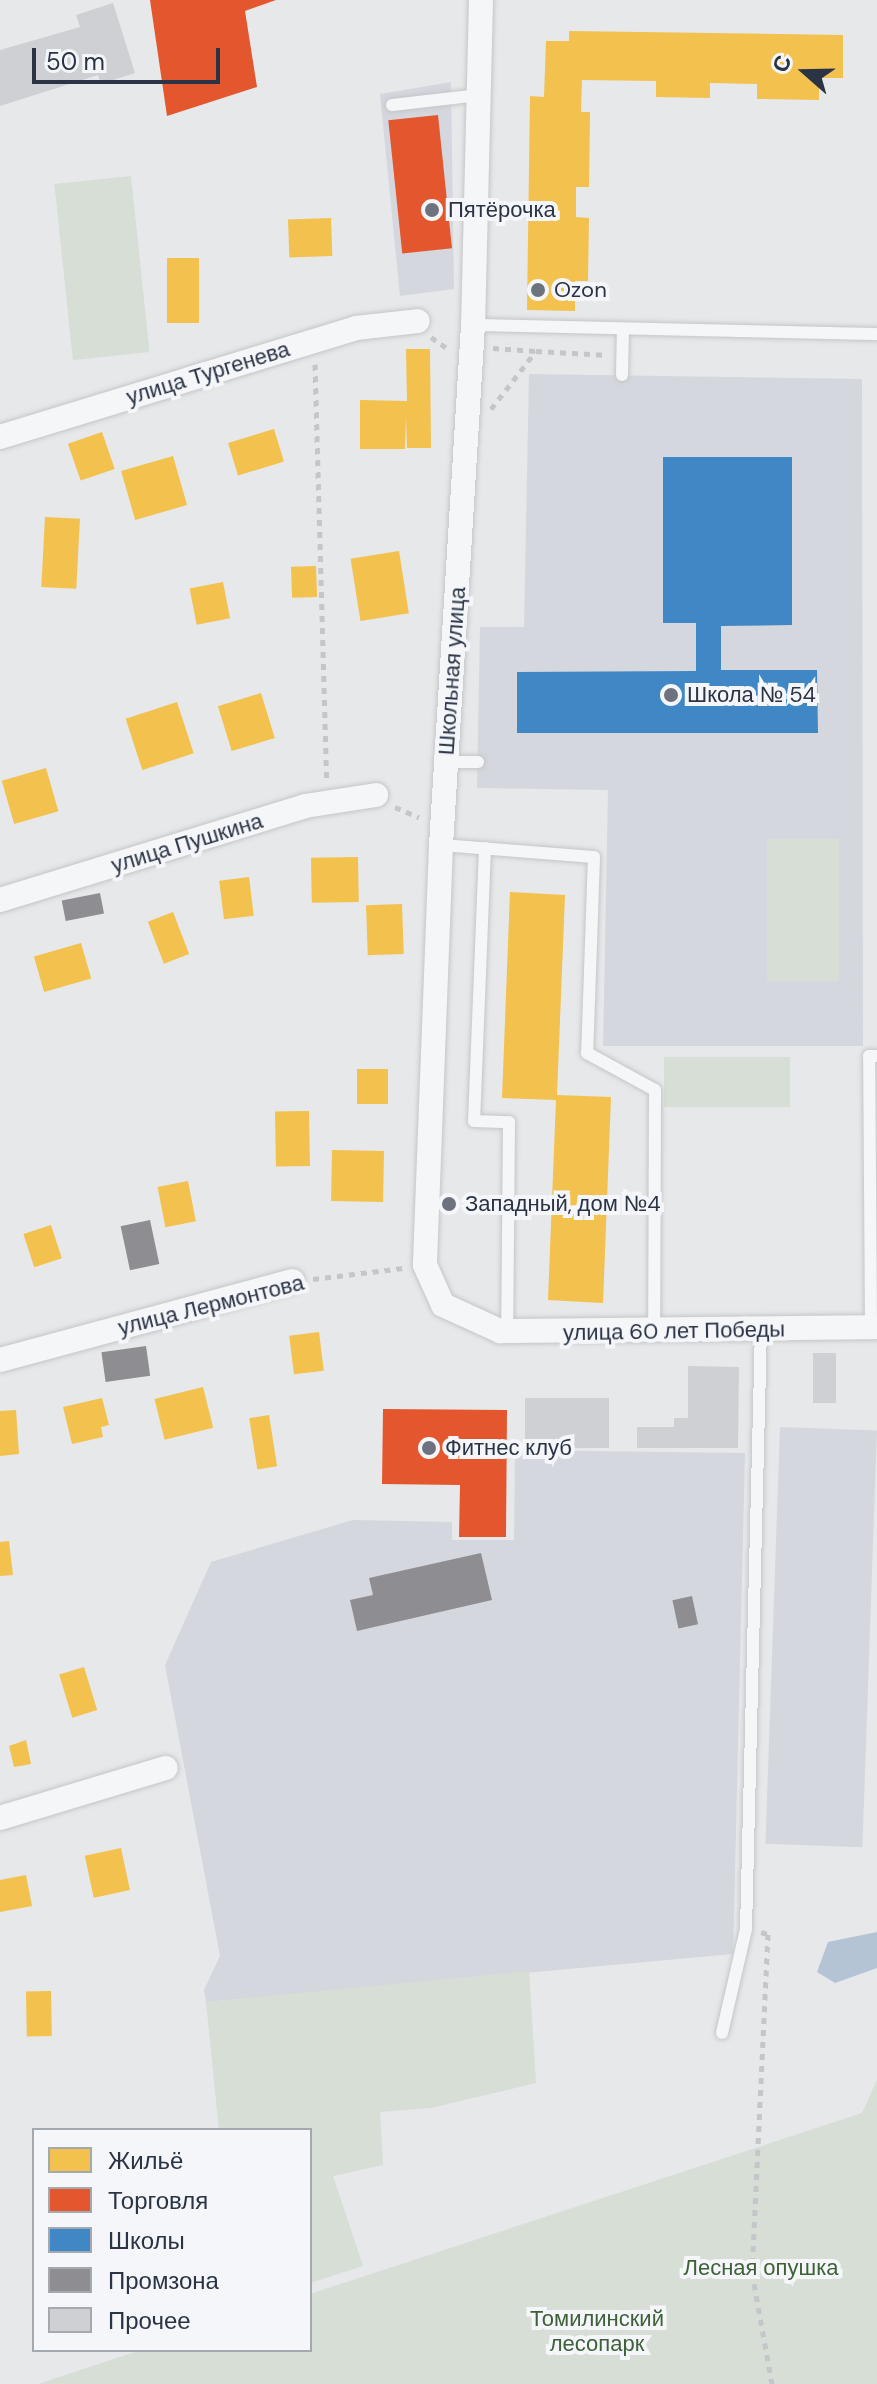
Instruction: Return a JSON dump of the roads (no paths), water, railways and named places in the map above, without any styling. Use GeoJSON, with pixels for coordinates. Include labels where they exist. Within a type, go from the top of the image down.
{"type":"FeatureCollection","features":[{"type":"Feature","properties":{"kind":"street","name":"Школьная улица"},"geometry":{"type":"LineString","coordinates":[[472,1322],[443,1305],[425,1265],[441,845],[473,325],[481,0]]}},
{"type":"Feature","properties":{"kind":"street","name":"улица Тургенева"},"geometry":{"type":"LineString","coordinates":[[0,437],[314,340],[418,321]]}},
{"type":"Feature","properties":{"kind":"street","name":"улица Пушкина"},"geometry":{"type":"LineString","coordinates":[[0,900],[327,803],[376,795]]}},
{"type":"Feature","properties":{"kind":"street","name":"улица Лермонтова"},"geometry":{"type":"LineString","coordinates":[[0,1360],[293,1281]]}},
{"type":"Feature","properties":{"kind":"street","name":"улица 60 лет Победы"},"geometry":{"type":"LineString","coordinates":[[472,1322],[507,1332],[874,1327]]}},
{"type":"Feature","properties":{"kind":"street"},"geometry":{"type":"LineString","coordinates":[[0,1818],[166,1768]]}},
{"type":"Feature","properties":{"kind":"lane"},"geometry":{"type":"LineString","coordinates":[[392,105],[479,95]]}},
{"type":"Feature","properties":{"kind":"lane"},"geometry":{"type":"LineString","coordinates":[[473,325],[877,334]]}},
{"type":"Feature","properties":{"kind":"lane"},"geometry":{"type":"LineString","coordinates":[[622,375],[623,329]]}},
{"type":"Feature","properties":{"kind":"lane"},"geometry":{"type":"LineString","coordinates":[[446,762],[478,762]]}},
{"type":"Feature","properties":{"kind":"lane"},"geometry":{"type":"LineString","coordinates":[[441,845],[594,857],[587,1053],[655,1090],[654,1331]]}},
{"type":"Feature","properties":{"kind":"lane"},"geometry":{"type":"LineString","coordinates":[[485,848],[474,1121],[509,1122],[507,1332]]}},
{"type":"Feature","properties":{"kind":"lane"},"geometry":{"type":"LineString","coordinates":[[874,1327],[869,1056],[877,1056]]}},
{"type":"Feature","properties":{"kind":"lane"},"geometry":{"type":"LineString","coordinates":[[722,2033],[746,1929],[761,1329]]}},
{"type":"Feature","properties":{"kind":"water"},"geometry":{"type":"Polygon","coordinates":[[[877,1932],[877,1968],[835,1983],[817,1972],[828,1942],[877,1932]]]}},
{"type":"Feature","properties":{"kind":"place","name":"Пятёрочка"},"geometry":{"type":"Point","coordinates":[432,210]}},
{"type":"Feature","properties":{"kind":"place","name":"Ozon"},"geometry":{"type":"Point","coordinates":[538,290]}},
{"type":"Feature","properties":{"kind":"place","name":"Школа № 54"},"geometry":{"type":"Point","coordinates":[671,695]}},
{"type":"Feature","properties":{"kind":"place","name":"Западный, дом №4"},"geometry":{"type":"Point","coordinates":[449,1204]}},
{"type":"Feature","properties":{"kind":"place","name":"Фитнес клуб"},"geometry":{"type":"Point","coordinates":[429,1448]}},
{"type":"Feature","properties":{"kind":"park label","name":"Лесная опушка"},"geometry":{"type":"Point","coordinates":[761,2268]}},
{"type":"Feature","properties":{"kind":"park label","name":"Томилинский лесопарк"},"geometry":{"type":"Point","coordinates":[597,2330]}}]}
